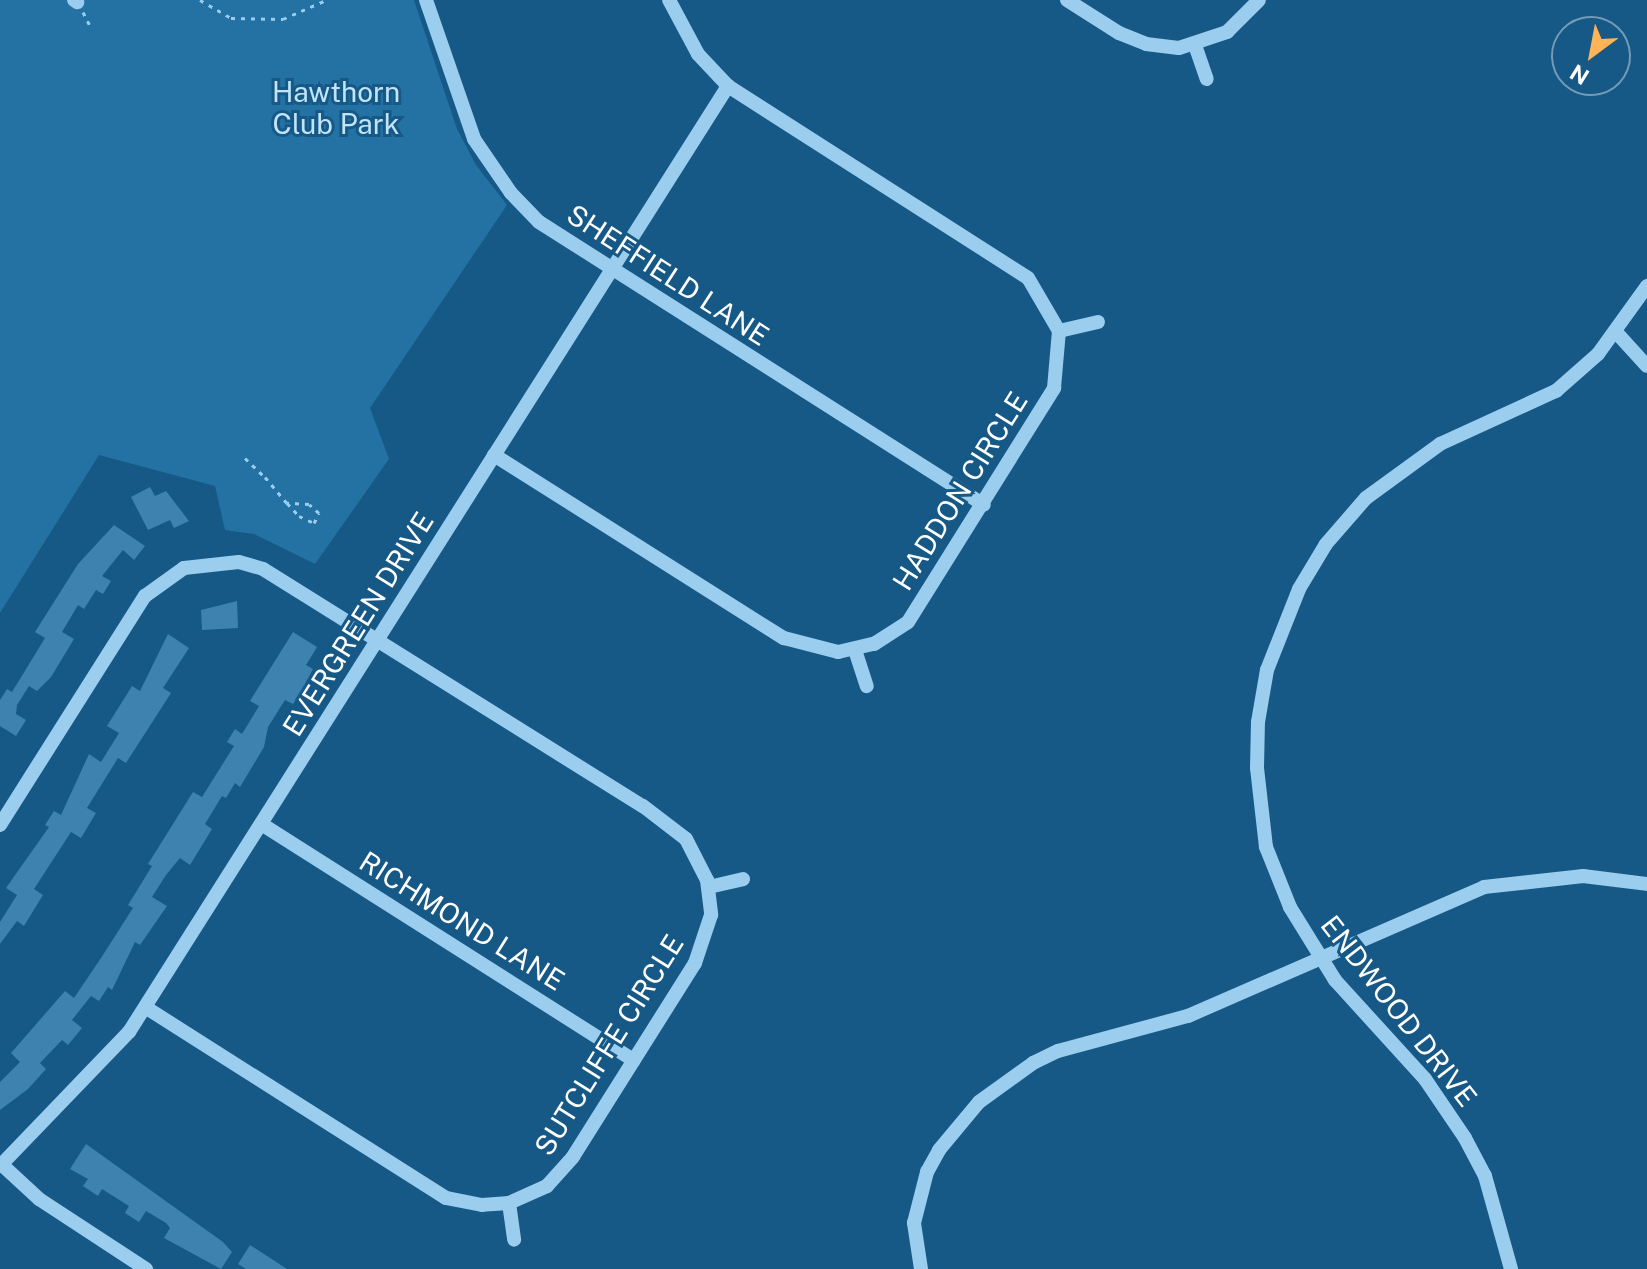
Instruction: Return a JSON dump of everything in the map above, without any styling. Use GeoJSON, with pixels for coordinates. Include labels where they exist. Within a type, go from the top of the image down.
{"type":"FeatureCollection","features":[{"type":"Feature","properties":{"kind":"street","name":"SHEFFIELD LANE"},"geometry":{"type":"LineString","coordinates":[[426,0],[460,107],[498,176],[539,222],[984,505]]}},
{"type":"Feature","properties":{"kind":"street","name":"HADDON CIRCLE"},"geometry":{"type":"LineString","coordinates":[[494,455],[784,638],[818,651],[855,650],[889,636],[908,622],[984,505],[1054,388],[1060,364],[1059,331],[1042,294],[1011,264],[728,86],[698,54],[669,0]]}},
{"type":"Feature","properties":{"kind":"street"},"geometry":{"type":"LineString","coordinates":[[1067,0],[1146,44],[1195,45],[1227,32],[1259,0]]}},
{"type":"Feature","properties":{"kind":"street"},"geometry":{"type":"LineString","coordinates":[[1195,45],[1207,79]]}},
{"type":"Feature","properties":{"kind":"street","name":"EVERGREEN DRIVE"},"geometry":{"type":"LineString","coordinates":[[1,1164],[74,1094],[145,1007],[728,86]]}},
{"type":"Feature","properties":{"kind":"street","name":"ENDWOOD DRIVE"},"geometry":{"type":"LineString","coordinates":[[1511,1269],[1493,1200],[1465,1138],[1425,1079],[1320,959],[1299,926],[1266,847],[1257,768],[1267,670],[1299,589],[1326,544],[1366,498],[1398,471],[1440,444],[1556,391],[1615,331],[1647,286]]}},
{"type":"Feature","properties":{"kind":"street"},"geometry":{"type":"LineString","coordinates":[[1059,331],[1098,322]]}},
{"type":"Feature","properties":{"kind":"street"},"geometry":{"type":"LineString","coordinates":[[1615,331],[1647,366]]}},
{"type":"Feature","properties":{"kind":"street","name":"SUTCLIFFE CIRCLE"},"geometry":{"type":"LineString","coordinates":[[0,825],[145,596],[184,568],[219,561],[263,569],[675,828],[697,855],[709,887],[711,915],[704,946],[634,1060],[557,1177],[509,1203],[482,1205],[446,1198],[145,1007]]}},
{"type":"Feature","properties":{"kind":"street"},"geometry":{"type":"LineString","coordinates":[[855,650],[867,686]]}},
{"type":"Feature","properties":{"kind":"street","name":"RICHMOND LANE"},"geometry":{"type":"LineString","coordinates":[[263,825],[634,1060]]}},
{"type":"Feature","properties":{"kind":"street"},"geometry":{"type":"LineString","coordinates":[[921,1269],[914,1223],[927,1172],[958,1123],[1005,1080],[1058,1051],[1188,1016],[1484,887],[1583,876],[1647,884]]}},
{"type":"Feature","properties":{"kind":"street"},"geometry":{"type":"LineString","coordinates":[[709,887],[743,879]]}},
{"type":"Feature","properties":{"kind":"street"},"geometry":{"type":"LineString","coordinates":[[1,1164],[39,1199],[146,1269]]}},
{"type":"Feature","properties":{"kind":"street"},"geometry":{"type":"LineString","coordinates":[[509,1203],[514,1240]]}},
{"type":"Feature","properties":{"kind":"path"},"geometry":{"type":"LineString","coordinates":[[200,0],[231,18],[283,19],[326,0]]}},
{"type":"Feature","properties":{"kind":"path"},"geometry":{"type":"LineString","coordinates":[[245,458],[299,516],[314,523],[319,513],[309,504],[287,503]]}},
{"type":"Feature","properties":{"kind":"green space","name":"Hawthorn Club Park"},"geometry":{"type":"Polygon","coordinates":[[[0,0],[414,0],[457,129],[476,165],[507,205],[370,408],[389,459],[315,564],[254,534],[225,530],[215,486],[99,455],[0,613],[0,0]]]}},
{"type":"Feature","properties":{"kind":"building"},"geometry":{"type":"Polygon","coordinates":[[[150,487],[155,496],[166,491],[189,521],[174,528],[170,520],[148,530],[131,497],[150,487]]]}},
{"type":"Feature","properties":{"kind":"building"},"geometry":{"type":"Polygon","coordinates":[[[114,525],[145,546],[134,560],[123,550],[102,576],[111,581],[103,594],[96,590],[84,609],[78,605],[62,632],[74,639],[51,677],[37,691],[29,686],[17,705],[16,714],[26,720],[16,736],[0,726],[0,700],[7,689],[12,692],[45,638],[35,632],[78,564],[114,525]]]}},
{"type":"Feature","properties":{"kind":"building"},"geometry":{"type":"Polygon","coordinates":[[[237,601],[238,628],[202,630],[201,610],[237,601]]]}},
{"type":"Feature","properties":{"kind":"building"},"geometry":{"type":"Polygon","coordinates":[[[293,632],[317,647],[306,665],[313,669],[302,690],[293,704],[285,700],[268,727],[264,747],[240,787],[235,783],[226,798],[222,796],[205,824],[212,829],[190,865],[180,858],[152,897],[167,906],[140,945],[135,942],[112,990],[108,987],[99,1001],[91,996],[72,1020],[82,1028],[68,1045],[62,1040],[40,1063],[46,1069],[28,1089],[0,1110],[0,1082],[20,1062],[11,1053],[65,991],[74,998],[101,958],[133,908],[128,905],[152,866],[148,864],[193,792],[202,797],[234,746],[227,742],[235,729],[242,734],[259,706],[250,701],[293,632]]]}},
{"type":"Feature","properties":{"kind":"building"},"geometry":{"type":"Polygon","coordinates":[[[168,634],[189,648],[163,688],[171,693],[126,763],[118,758],[87,808],[96,813],[81,838],[71,832],[34,889],[43,895],[24,926],[17,921],[0,944],[0,922],[17,895],[6,888],[49,827],[45,825],[54,811],[61,815],[89,754],[101,762],[119,733],[107,726],[132,686],[140,691],[168,634]]]}},
{"type":"Feature","properties":{"kind":"building"},"geometry":{"type":"Polygon","coordinates":[[[86,1144],[223,1242],[232,1252],[221,1269],[164,1238],[170,1228],[166,1223],[146,1211],[139,1222],[125,1213],[129,1206],[102,1189],[98,1196],[83,1186],[88,1179],[70,1169],[86,1144]]]}},
{"type":"Feature","properties":{"kind":"building"},"geometry":{"type":"Polygon","coordinates":[[[250,1245],[287,1269],[246,1269],[238,1264],[250,1245]]]}}]}
